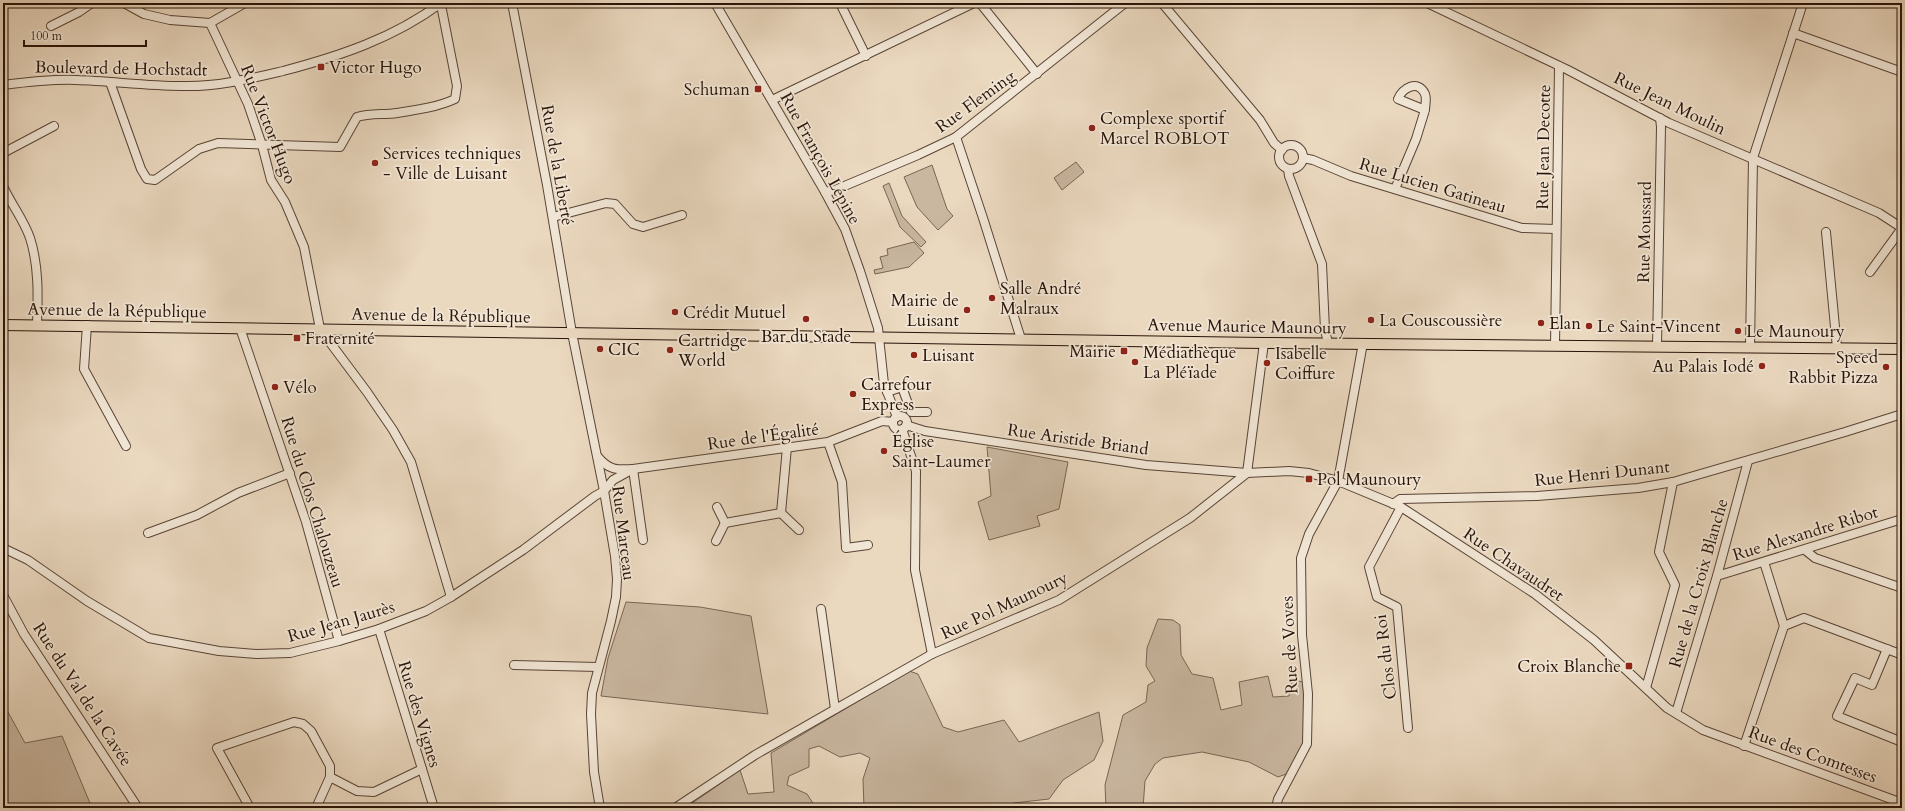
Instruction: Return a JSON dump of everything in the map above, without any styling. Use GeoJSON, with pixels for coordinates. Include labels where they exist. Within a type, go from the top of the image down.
{"type":"FeatureCollection","features":[{"type":"Feature","properties":{"kind":"main road","name":"Avenue de la République"},"geometry":{"type":"LineString","coordinates":[[3,325],[879,337]]}},
{"type":"Feature","properties":{"kind":"main road","name":"Avenue Maurice Maunoury"},"geometry":{"type":"LineString","coordinates":[[879,337],[1264,343],[1902,349]]}},
{"type":"Feature","properties":{"kind":"street"},"geometry":{"type":"LineString","coordinates":[[51,26],[79,12],[92,3]]}},
{"type":"Feature","properties":{"kind":"street"},"geometry":{"type":"LineString","coordinates":[[124,3],[144,14],[170,20],[210,23],[245,3]]}},
{"type":"Feature","properties":{"kind":"street","name":"Rue de la Liberté"},"geometry":{"type":"LineString","coordinates":[[512,3],[553,217],[572,332]]}},
{"type":"Feature","properties":{"kind":"street","name":"Rue François Lépine"},"geometry":{"type":"LineString","coordinates":[[715,3],[845,229],[860,271],[879,337],[882,372],[895,419]]}},
{"type":"Feature","properties":{"kind":"street"},"geometry":{"type":"LineString","coordinates":[[840,3],[866,56]]}},
{"type":"Feature","properties":{"kind":"street"},"geometry":{"type":"LineString","coordinates":[[772,100],[974,3]]}},
{"type":"Feature","properties":{"kind":"street"},"geometry":{"type":"LineString","coordinates":[[980,3],[1037,74]]}},
{"type":"Feature","properties":{"kind":"street","name":"Rue Fleming"},"geometry":{"type":"LineString","coordinates":[[825,192],[836,190],[956,137],[1125,3]]}},
{"type":"Feature","properties":{"kind":"street"},"geometry":{"type":"LineString","coordinates":[[1162,3],[1260,120],[1274,143],[1282,150]]}},
{"type":"Feature","properties":{"kind":"street","name":"Rue Jean Moulin"},"geometry":{"type":"LineString","coordinates":[[1427,3],[1559,66],[1660,118],[1879,213],[1902,228]]}},
{"type":"Feature","properties":{"kind":"street"},"geometry":{"type":"LineString","coordinates":[[1750,348],[1753,158],[1803,3]]}},
{"type":"Feature","properties":{"kind":"street"},"geometry":{"type":"LineString","coordinates":[[110,82],[141,169],[147,179],[155,180],[199,149],[218,143],[340,147],[357,117],[368,114],[396,113],[444,104],[456,99],[458,86],[440,4]]}},
{"type":"Feature","properties":{"kind":"street","name":"Boulevard de Hochstadt"},"geometry":{"type":"LineString","coordinates":[[3,85],[44,80],[182,86],[238,82],[312,63],[375,42],[406,27],[440,4]]}},
{"type":"Feature","properties":{"kind":"street","name":"Rue Victor Hugo"},"geometry":{"type":"LineString","coordinates":[[210,23],[248,104],[262,145],[271,180],[285,202],[304,247],[320,329]]}},
{"type":"Feature","properties":{"kind":"street"},"geometry":{"type":"LineString","coordinates":[[1793,33],[1902,72]]}},
{"type":"Feature","properties":{"kind":"street","name":"Rue Jean Decotte"},"geometry":{"type":"LineString","coordinates":[[1554,346],[1559,66]]}},
{"type":"Feature","properties":{"kind":"street"},"geometry":{"type":"LineString","coordinates":[[1394,189],[1416,139],[1425,110]]}},
{"type":"Feature","properties":{"kind":"street","name":"Rue Moussard"},"geometry":{"type":"LineString","coordinates":[[1657,347],[1660,118]]}},
{"type":"Feature","properties":{"kind":"street"},"geometry":{"type":"LineString","coordinates":[[3,154],[54,126]]}},
{"type":"Feature","properties":{"kind":"street"},"geometry":{"type":"LineString","coordinates":[[956,137],[983,218],[1020,339]]}},
{"type":"Feature","properties":{"kind":"street"},"geometry":{"type":"LineString","coordinates":[[1288,169],[1299,166],[1303,158],[1302,152],[1296,146],[1290,146],[1282,150],[1280,153],[1280,161],[1288,169],[1289,176],[1322,264],[1325,330],[1328,343]]}},
{"type":"Feature","properties":{"kind":"street","name":"Rue Lucien Gatineau"},"geometry":{"type":"LineString","coordinates":[[1303,158],[1313,160],[1351,176],[1522,228],[1556,229]]}},
{"type":"Feature","properties":{"kind":"street"},"geometry":{"type":"LineString","coordinates":[[3,186],[30,238],[33,249],[38,287],[37,325]]}},
{"type":"Feature","properties":{"kind":"street"},"geometry":{"type":"LineString","coordinates":[[553,217],[606,203],[615,204],[633,224],[642,227],[682,215]]}},
{"type":"Feature","properties":{"kind":"street"},"geometry":{"type":"LineString","coordinates":[[1870,272],[1902,228]]}},
{"type":"Feature","properties":{"kind":"street"},"geometry":{"type":"LineString","coordinates":[[1826,232],[1837,348]]}},
{"type":"Feature","properties":{"kind":"street"},"geometry":{"type":"LineString","coordinates":[[87,326],[84,369],[126,446]]}},
{"type":"Feature","properties":{"kind":"street","name":"Rue du Clos Chalouzeau"},"geometry":{"type":"LineString","coordinates":[[240,328],[306,522],[339,641]]}},
{"type":"Feature","properties":{"kind":"street"},"geometry":{"type":"LineString","coordinates":[[320,329],[367,392],[393,430],[411,462],[451,597]]}},
{"type":"Feature","properties":{"kind":"street","name":"Rue Marceau"},"geometry":{"type":"LineString","coordinates":[[572,332],[604,491],[617,579],[611,621],[592,693],[591,714],[594,772],[600,808]]}},
{"type":"Feature","properties":{"kind":"street"},"geometry":{"type":"LineString","coordinates":[[1247,473],[1264,343]]}},
{"type":"Feature","properties":{"kind":"street","name":"Rue de Voves"},"geometry":{"type":"LineString","coordinates":[[1276,808],[1278,799],[1307,744],[1308,694],[1302,635],[1301,558],[1309,534],[1338,481],[1363,343]]}},
{"type":"Feature","properties":{"kind":"street"},"geometry":{"type":"LineString","coordinates":[[887,392],[904,387],[911,412],[927,412]]}},
{"type":"Feature","properties":{"kind":"street","name":"Rue Henri Dunant"},"geometry":{"type":"LineString","coordinates":[[1393,504],[1400,499],[1537,496],[1638,488],[1673,482],[1748,461],[1902,414]]}},
{"type":"Feature","properties":{"kind":"street"},"geometry":{"type":"LineString","coordinates":[[895,419],[896,429],[904,427],[916,471],[914,570],[932,654]]}},
{"type":"Feature","properties":{"kind":"street","name":"Rue de l'Égalité"},"geometry":{"type":"LineString","coordinates":[[597,456],[606,466],[620,470],[633,469],[828,442],[882,421],[895,419]]}},
{"type":"Feature","properties":{"kind":"street","name":"Rue Aristide Briand"},"geometry":{"type":"LineString","coordinates":[[904,427],[1115,461],[1247,473]]}},
{"type":"Feature","properties":{"kind":"street"},"geometry":{"type":"LineString","coordinates":[[828,442],[842,482],[846,548],[868,545]]}},
{"type":"Feature","properties":{"kind":"street"},"geometry":{"type":"LineString","coordinates":[[781,513],[787,447]]}},
{"type":"Feature","properties":{"kind":"street","name":"Rue de la Croix Blanche"},"geometry":{"type":"LineString","coordinates":[[1676,713],[1717,576],[1748,461]]}},
{"type":"Feature","properties":{"kind":"street"},"geometry":{"type":"LineString","coordinates":[[633,469],[643,540]]}},
{"type":"Feature","properties":{"kind":"street","name":"Rue de l'Égalité"},"geometry":{"type":"LineString","coordinates":[[604,491],[613,480],[633,469]]}},
{"type":"Feature","properties":{"kind":"street","name":"Rue Chavaudret"},"geometry":{"type":"LineString","coordinates":[[1247,473],[1289,471],[1308,473],[1338,481],[1401,507],[1535,594],[1594,640],[1667,708],[1703,730],[1740,744]]}},
{"type":"Feature","properties":{"kind":"street"},"geometry":{"type":"LineString","coordinates":[[148,533],[197,516],[238,493],[290,473]]}},
{"type":"Feature","properties":{"kind":"street","name":"Rue Pol Maunoury"},"geometry":{"type":"LineString","coordinates":[[675,808],[755,755],[932,654],[1059,600],[1190,518],[1247,473]]}},
{"type":"Feature","properties":{"kind":"street"},"geometry":{"type":"LineString","coordinates":[[1646,688],[1675,585],[1659,552],[1673,482]]}},
{"type":"Feature","properties":{"kind":"street","name":"Rue Jean Jaurès"},"geometry":{"type":"LineString","coordinates":[[3,548],[28,560],[87,601],[149,638],[219,651],[257,654],[290,653],[379,629],[426,611],[451,597],[523,550],[595,496],[604,491]]}},
{"type":"Feature","properties":{"kind":"street"},"geometry":{"type":"LineString","coordinates":[[717,507],[726,523]]}},
{"type":"Feature","properties":{"kind":"street","name":"Clos du Roi"},"geometry":{"type":"LineString","coordinates":[[1401,507],[1369,567],[1377,597],[1397,607],[1408,728]]}},
{"type":"Feature","properties":{"kind":"street"},"geometry":{"type":"LineString","coordinates":[[726,523],[781,513]]}},
{"type":"Feature","properties":{"kind":"street"},"geometry":{"type":"LineString","coordinates":[[781,513],[800,530]]}},
{"type":"Feature","properties":{"kind":"street","name":"Rue Alexandre Ribot"},"geometry":{"type":"LineString","coordinates":[[1717,576],[1902,519]]}},
{"type":"Feature","properties":{"kind":"street"},"geometry":{"type":"LineString","coordinates":[[716,541],[726,523]]}},
{"type":"Feature","properties":{"kind":"street"},"geometry":{"type":"LineString","coordinates":[[1805,550],[1815,558],[1902,588]]}},
{"type":"Feature","properties":{"kind":"street"},"geometry":{"type":"LineString","coordinates":[[1740,744],[1784,626],[1764,562]]}},
{"type":"Feature","properties":{"kind":"street","name":"Rue du Val de la Cavée"},"geometry":{"type":"LineString","coordinates":[[3,595],[24,634],[138,808]]}},
{"type":"Feature","properties":{"kind":"street"},"geometry":{"type":"LineString","coordinates":[[821,609],[835,710]]}},
{"type":"Feature","properties":{"kind":"street"},"geometry":{"type":"LineString","coordinates":[[1784,626],[1804,618],[1900,654]]}},
{"type":"Feature","properties":{"kind":"street","name":"Rue des Vignes"},"geometry":{"type":"LineString","coordinates":[[379,629],[434,808]]}},
{"type":"Feature","properties":{"kind":"street"},"geometry":{"type":"LineString","coordinates":[[1887,649],[1872,685],[1855,678],[1837,716],[1902,742]]}},
{"type":"Feature","properties":{"kind":"street"},"geometry":{"type":"LineString","coordinates":[[514,665],[598,667]]}},
{"type":"Feature","properties":{"kind":"street"},"geometry":{"type":"LineString","coordinates":[[250,808],[218,748],[294,722],[304,724],[311,730],[330,766],[330,777],[316,808]]}},
{"type":"Feature","properties":{"kind":"street","name":"Rue des Comtesses"},"geometry":{"type":"LineString","coordinates":[[1740,744],[1902,803]]}},
{"type":"Feature","properties":{"kind":"street"},"geometry":{"type":"LineString","coordinates":[[330,777],[357,791],[374,792],[422,769]]}},
{"type":"Feature","properties":{"kind":"shaded area"},"geometry":{"type":"Polygon","coordinates":[[[1076,162],[1084,172],[1062,190],[1054,178],[1076,162]]]}},
{"type":"Feature","properties":{"kind":"shaded area"},"geometry":{"type":"Polygon","coordinates":[[[932,165],[947,209],[953,216],[938,230],[917,207],[904,177],[932,165]]]}},
{"type":"Feature","properties":{"kind":"shaded area"},"geometry":{"type":"Polygon","coordinates":[[[889,183],[902,216],[926,242],[921,247],[900,227],[883,186],[889,183]]]}},
{"type":"Feature","properties":{"kind":"shaded area"},"geometry":{"type":"Polygon","coordinates":[[[914,242],[924,253],[909,267],[875,274],[874,270],[883,268],[880,257],[888,255],[887,249],[914,242]]]}},
{"type":"Feature","properties":{"kind":"shaded area"},"geometry":{"type":"Polygon","coordinates":[[[987,447],[1068,462],[1059,509],[1037,516],[1040,526],[989,540],[978,502],[991,496],[987,447]]]}},
{"type":"Feature","properties":{"kind":"shaded area"},"geometry":{"type":"Polygon","coordinates":[[[626,602],[700,607],[751,616],[768,714],[601,696],[608,658],[626,602]]]}},
{"type":"Feature","properties":{"kind":"shaded area"},"geometry":{"type":"Polygon","coordinates":[[[1158,619],[1173,620],[1180,625],[1181,655],[1192,674],[1213,678],[1221,710],[1242,705],[1239,682],[1268,676],[1273,697],[1289,696],[1292,680],[1304,682],[1305,732],[1303,746],[1289,773],[1278,777],[1249,762],[1202,752],[1163,758],[1155,764],[1145,781],[1143,808],[1106,808],[1105,785],[1123,715],[1146,702],[1148,685],[1155,681],[1146,666],[1147,648],[1158,619]]]}},
{"type":"Feature","properties":{"kind":"shaded area"},"geometry":{"type":"Polygon","coordinates":[[[909,671],[918,674],[943,727],[958,732],[1004,720],[1019,742],[1099,712],[1103,741],[1094,760],[1063,780],[1049,799],[1014,803],[999,808],[864,808],[863,779],[870,758],[860,753],[840,757],[819,746],[809,749],[809,767],[789,776],[787,785],[807,794],[816,808],[685,808],[740,770],[748,794],[774,792],[771,753],[909,671]]]}},
{"type":"Feature","properties":{"kind":"shaded area"},"geometry":{"type":"Polygon","coordinates":[[[3,703],[25,743],[62,736],[92,808],[3,808],[3,703]]]}},
{"type":"Feature","properties":{"kind":"place","name":"Victor Hugo"},"geometry":{"type":"Point","coordinates":[321,67]}},
{"type":"Feature","properties":{"kind":"place","name":"Schuman"},"geometry":{"type":"Point","coordinates":[758,89]}},
{"type":"Feature","properties":{"kind":"place","name":"Complexe sportif Marcel ROBLOT"},"geometry":{"type":"Point","coordinates":[1092,128]}},
{"type":"Feature","properties":{"kind":"place","name":"Services techniques - Ville de Luisant"},"geometry":{"type":"Point","coordinates":[375,163]}},
{"type":"Feature","properties":{"kind":"place","name":"Salle André Malraux"},"geometry":{"type":"Point","coordinates":[992,298]}},
{"type":"Feature","properties":{"kind":"place","name":"Mairie de Luisant"},"geometry":{"type":"Point","coordinates":[967,310]}},
{"type":"Feature","properties":{"kind":"place","name":"Crédit Mutuel"},"geometry":{"type":"Point","coordinates":[675,312]}},
{"type":"Feature","properties":{"kind":"place","name":"Bar du Stade"},"geometry":{"type":"Point","coordinates":[806,319]}},
{"type":"Feature","properties":{"kind":"place","name":"La Couscoussière"},"geometry":{"type":"Point","coordinates":[1371,320]}},
{"type":"Feature","properties":{"kind":"place","name":"Elan"},"geometry":{"type":"Point","coordinates":[1541,323]}},
{"type":"Feature","properties":{"kind":"place","name":"Le Saint-Vincent"},"geometry":{"type":"Point","coordinates":[1589,326]}},
{"type":"Feature","properties":{"kind":"place","name":"Le Maunoury"},"geometry":{"type":"Point","coordinates":[1738,331]}},
{"type":"Feature","properties":{"kind":"place","name":"Fraternité"},"geometry":{"type":"Point","coordinates":[297,338]}},
{"type":"Feature","properties":{"kind":"place","name":"CIC"},"geometry":{"type":"Point","coordinates":[600,349]}},
{"type":"Feature","properties":{"kind":"place","name":"Cartridge World"},"geometry":{"type":"Point","coordinates":[670,350]}},
{"type":"Feature","properties":{"kind":"place","name":"Mairie"},"geometry":{"type":"Point","coordinates":[1124,351]}},
{"type":"Feature","properties":{"kind":"place","name":"Luisant"},"geometry":{"type":"Point","coordinates":[914,355]}},
{"type":"Feature","properties":{"kind":"place","name":"Médiathèque La Pléïade"},"geometry":{"type":"Point","coordinates":[1135,362]}},
{"type":"Feature","properties":{"kind":"place","name":"Isabelle Coiffure"},"geometry":{"type":"Point","coordinates":[1267,363]}},
{"type":"Feature","properties":{"kind":"place","name":"Au Palais Iodé"},"geometry":{"type":"Point","coordinates":[1762,366]}},
{"type":"Feature","properties":{"kind":"place","name":"Speed Rabbit Pizza"},"geometry":{"type":"Point","coordinates":[1886,367]}},
{"type":"Feature","properties":{"kind":"place","name":"Vélo"},"geometry":{"type":"Point","coordinates":[275,387]}},
{"type":"Feature","properties":{"kind":"place","name":"Carrefour Express"},"geometry":{"type":"Point","coordinates":[853,394]}},
{"type":"Feature","properties":{"kind":"place","name":"Église Saint-Laumer"},"geometry":{"type":"Point","coordinates":[884,451]}},
{"type":"Feature","properties":{"kind":"place","name":"Pol Maunoury"},"geometry":{"type":"Point","coordinates":[1309,479]}},
{"type":"Feature","properties":{"kind":"place","name":"Croix Blanche"},"geometry":{"type":"Point","coordinates":[1629,666]}}]}
